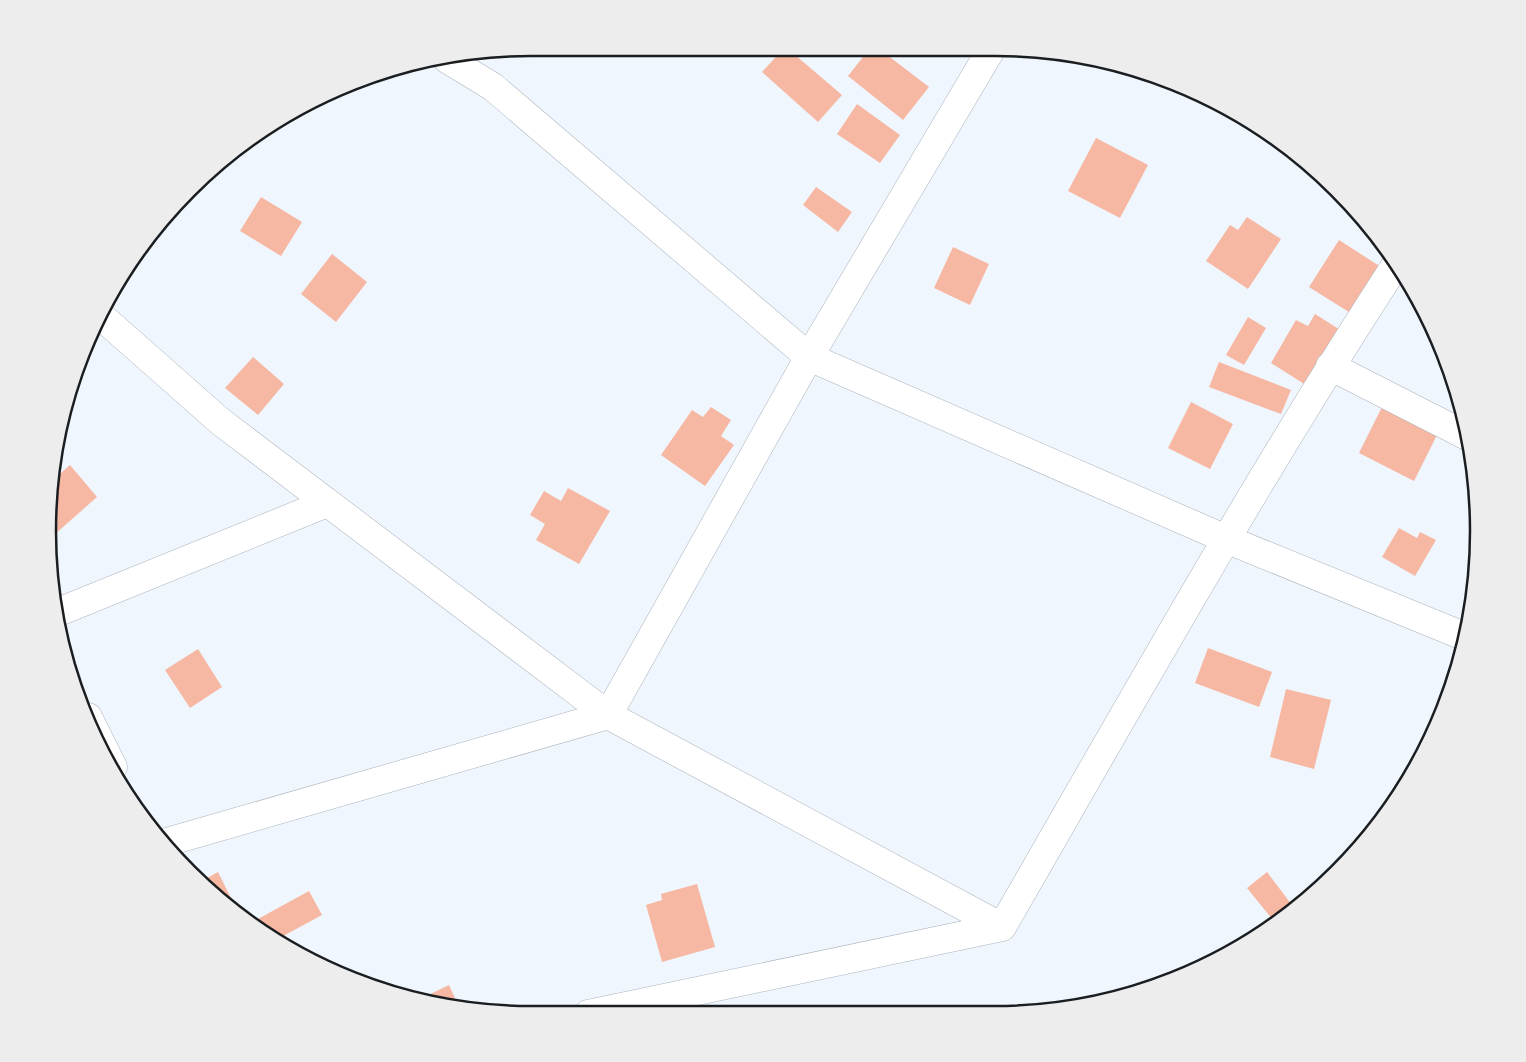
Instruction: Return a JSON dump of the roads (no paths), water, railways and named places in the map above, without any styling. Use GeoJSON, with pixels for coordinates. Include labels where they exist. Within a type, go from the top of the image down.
{"type":"FeatureCollection","features":[{"type":"Feature","properties":{"kind":"street"},"geometry":{"type":"LineString","coordinates":[[171,841],[608,715],[809,357],[987,56]]}},
{"type":"Feature","properties":{"kind":"street"},"geometry":{"type":"LineString","coordinates":[[453,63],[494,87],[809,357],[1226,539],[1459,634]]}},
{"type":"Feature","properties":{"kind":"street"},"geometry":{"type":"LineString","coordinates":[[626,1006],[1002,927],[1226,539],[1330,366],[1392,270]]}},
{"type":"Feature","properties":{"kind":"street"},"geometry":{"type":"LineString","coordinates":[[106,320],[221,422],[608,715],[1002,927]]}},
{"type":"Feature","properties":{"kind":"street"},"geometry":{"type":"LineString","coordinates":[[1330,366],[1460,433]]}},
{"type":"Feature","properties":{"kind":"street"},"geometry":{"type":"LineString","coordinates":[[63,610],[326,503]]}}]}
